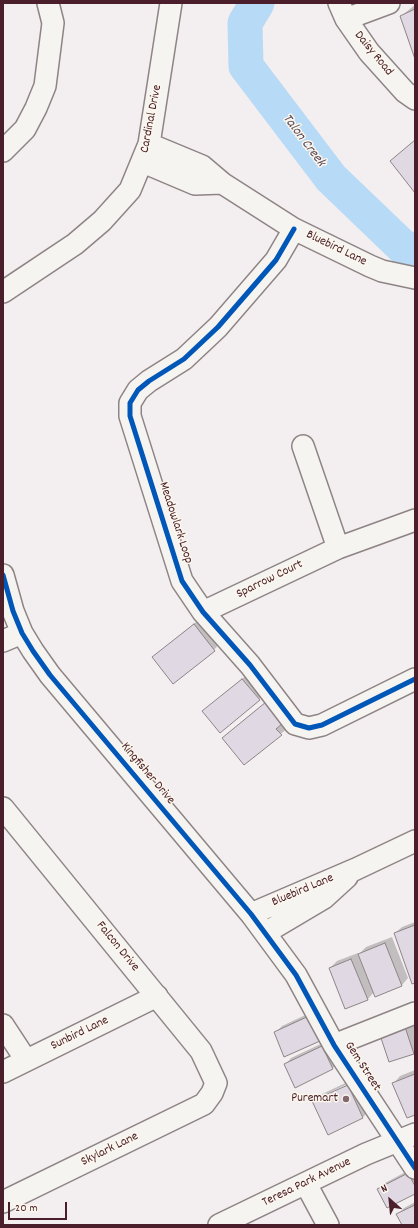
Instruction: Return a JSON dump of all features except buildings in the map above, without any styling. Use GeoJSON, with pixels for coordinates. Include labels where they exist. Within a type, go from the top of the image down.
{"type":"FeatureCollection","features":[{"type":"Feature","properties":{"kind":"street"},"geometry":{"type":"LineString","coordinates":[[3,151],[25,129],[45,86],[53,23],[48,3]]}},
{"type":"Feature","properties":{"kind":"street","name":"Cardinal Drive"},"geometry":{"type":"LineString","coordinates":[[3,292],[75,244],[102,221],[130,190],[146,153],[171,3]]}},
{"type":"Feature","properties":{"kind":"street"},"geometry":{"type":"LineString","coordinates":[[343,11],[389,3]]}},
{"type":"Feature","properties":{"kind":"street","name":"Daisy Road"},"geometry":{"type":"LineString","coordinates":[[343,11],[369,52],[405,92],[415,99]]}},
{"type":"Feature","properties":{"kind":"street","name":"Bluebird Lane"},"geometry":{"type":"LineString","coordinates":[[146,153],[195,184],[222,183],[294,229],[370,266],[382,271],[415,278]]}},
{"type":"Feature","properties":{"kind":"street","name":"Meadowlark Loop"},"geometry":{"type":"LineString","coordinates":[[294,229],[276,260],[218,327],[184,359],[149,380],[138,390],[130,402],[130,416],[182,581],[203,612],[250,665],[295,724],[309,728],[322,725],[415,679]]}},
{"type":"Feature","properties":{"kind":"street"},"geometry":{"type":"LineString","coordinates":[[303,446],[338,548]]}},
{"type":"Feature","properties":{"kind":"street","name":"Sparrow Court"},"geometry":{"type":"LineString","coordinates":[[203,612],[338,548],[415,520]]}},
{"type":"Feature","properties":{"kind":"street","name":"Kingfisher Drive"},"geometry":{"type":"LineString","coordinates":[[3,575],[8,614],[50,675],[250,914],[296,975]]}},
{"type":"Feature","properties":{"kind":"street"},"geometry":{"type":"LineString","coordinates":[[3,642],[22,633]]}},
{"type":"Feature","properties":{"kind":"street","name":"Falcon Drive"},"geometry":{"type":"LineString","coordinates":[[3,808],[202,1051],[216,1083],[212,1093]]}},
{"type":"Feature","properties":{"kind":"street","name":"Bluebird Lane"},"geometry":{"type":"LineString","coordinates":[[250,914],[356,869],[415,841]]}},
{"type":"Feature","properties":{"kind":"street","name":"Bluebird Lane"},"geometry":{"type":"LineString","coordinates":[[265,933],[324,898],[356,869]]}},
{"type":"Feature","properties":{"kind":"street","name":"Gem Street"},"geometry":{"type":"LineString","coordinates":[[296,975],[334,1045],[406,1137],[415,1168]]}},
{"type":"Feature","properties":{"kind":"street","name":"Sunbird Lane"},"geometry":{"type":"LineString","coordinates":[[3,1072],[157,996]]}},
{"type":"Feature","properties":{"kind":"street"},"geometry":{"type":"LineString","coordinates":[[334,1045],[415,1013]]}},
{"type":"Feature","properties":{"kind":"street"},"geometry":{"type":"LineString","coordinates":[[3,1026],[26,1060]]}},
{"type":"Feature","properties":{"kind":"street","name":"Skylark Lane"},"geometry":{"type":"LineString","coordinates":[[3,1202],[204,1104],[212,1093]]}},
{"type":"Feature","properties":{"kind":"street","name":"Teresa Park Avenue"},"geometry":{"type":"LineString","coordinates":[[219,1225],[406,1137]]}},
{"type":"Feature","properties":{"kind":"street"},"geometry":{"type":"LineString","coordinates":[[306,1184],[328,1225]]}},
{"type":"Feature","properties":{"kind":"waterway","name":"Talon Creek"},"geometry":{"type":"LineString","coordinates":[[257,3],[245,23],[246,66],[331,178],[408,252],[415,249]]}},
{"type":"Feature","properties":{"kind":"cycle path"},"geometry":{"type":"LineString","coordinates":[[294,229],[276,260],[218,327],[184,359],[149,381],[138,390],[130,403],[130,416],[182,581],[203,612],[250,665],[295,724],[309,728],[322,725],[415,679]]}},
{"type":"Feature","properties":{"kind":"cycle path"},"geometry":{"type":"LineString","coordinates":[[3,575],[13,611],[22,633],[33,651],[50,675],[251,914],[296,975],[334,1045],[415,1168]]}},
{"type":"Feature","properties":{"kind":"place","name":"Puremart"},"geometry":{"type":"Point","coordinates":[346,1099]}}]}
